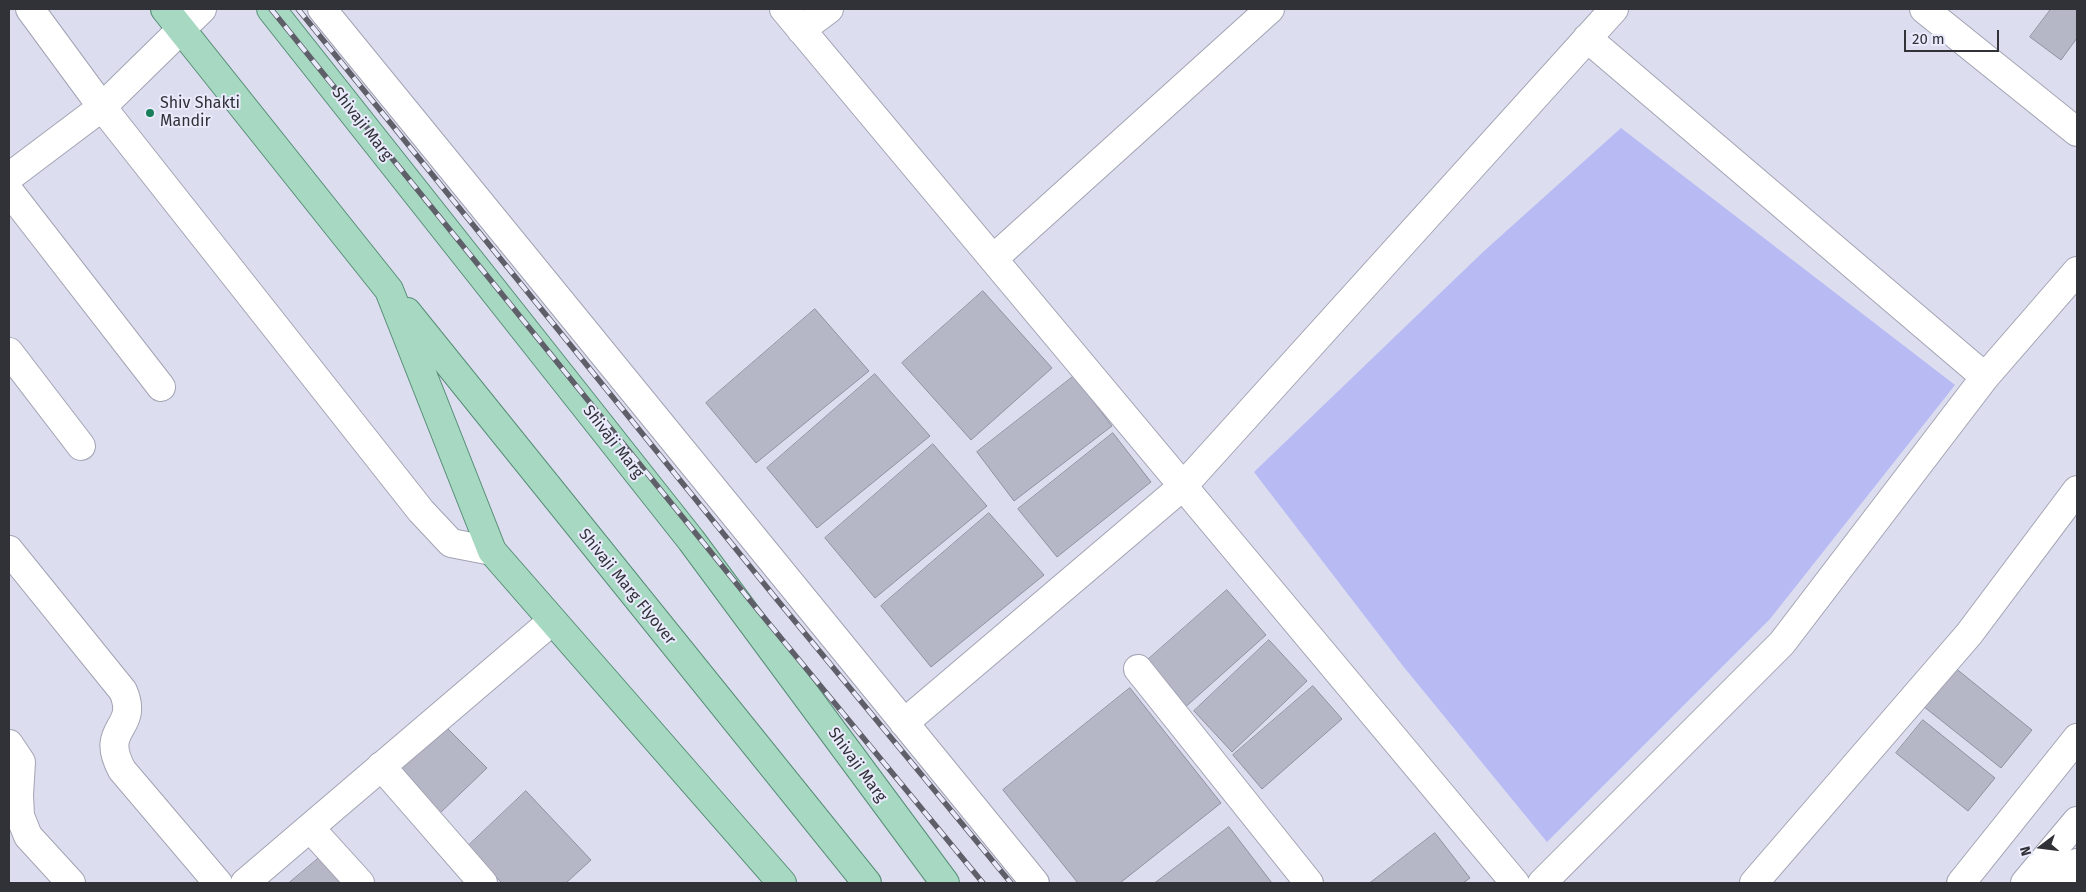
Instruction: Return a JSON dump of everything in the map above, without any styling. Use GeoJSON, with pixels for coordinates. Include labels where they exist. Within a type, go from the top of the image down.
{"type":"FeatureCollection","features":[{"type":"Feature","properties":{"kind":"main road"},"geometry":{"type":"LineString","coordinates":[[165,9],[389,290],[492,551],[552,622],[782,883]]}},
{"type":"Feature","properties":{"kind":"main road","name":"Shivaji Marg"},"geometry":{"type":"LineString","coordinates":[[270,9],[691,540],[945,883]]}},
{"type":"Feature","properties":{"kind":"main road","name":"Shivaji Marg Flyover"},"geometry":{"type":"LineString","coordinates":[[389,290],[867,883]]}},
{"type":"Feature","properties":{"kind":"street"},"geometry":{"type":"LineString","coordinates":[[30,9],[102,108],[421,511],[451,543],[492,551]]}},
{"type":"Feature","properties":{"kind":"street"},"geometry":{"type":"LineString","coordinates":[[9,177],[102,108],[202,9]]}},
{"type":"Feature","properties":{"kind":"street"},"geometry":{"type":"LineString","coordinates":[[322,9],[1035,883]]}},
{"type":"Feature","properties":{"kind":"street"},"geometry":{"type":"LineString","coordinates":[[784,9],[1515,883]]}},
{"type":"Feature","properties":{"kind":"street"},"geometry":{"type":"LineString","coordinates":[[802,30],[829,9]]}},
{"type":"Feature","properties":{"kind":"street"},"geometry":{"type":"LineString","coordinates":[[993,259],[1270,9]]}},
{"type":"Feature","properties":{"kind":"street"},"geometry":{"type":"LineString","coordinates":[[904,723],[1183,486],[1614,9]]}},
{"type":"Feature","properties":{"kind":"street"},"geometry":{"type":"LineString","coordinates":[[1924,9],[2077,132]]}},
{"type":"Feature","properties":{"kind":"street"},"geometry":{"type":"LineString","coordinates":[[1587,38],[1985,376]]}},
{"type":"Feature","properties":{"kind":"street"},"geometry":{"type":"LineString","coordinates":[[9,191],[161,387]]}},
{"type":"Feature","properties":{"kind":"street"},"geometry":{"type":"LineString","coordinates":[[1542,883],[1782,643],[1985,376],[2077,271]]}},
{"type":"Feature","properties":{"kind":"street"},"geometry":{"type":"LineString","coordinates":[[9,352],[81,446]]}},
{"type":"Feature","properties":{"kind":"street"},"geometry":{"type":"LineString","coordinates":[[1754,883],[1969,634],[2077,490]]}},
{"type":"Feature","properties":{"kind":"street"},"geometry":{"type":"LineString","coordinates":[[9,550],[123,691],[129,705],[127,719],[117,731],[113,744],[115,756],[122,770],[218,883]]}},
{"type":"Feature","properties":{"kind":"street"},"geometry":{"type":"LineString","coordinates":[[245,883],[552,622]]}},
{"type":"Feature","properties":{"kind":"street"},"geometry":{"type":"LineString","coordinates":[[1138,669],[1309,883]]}},
{"type":"Feature","properties":{"kind":"street"},"geometry":{"type":"LineString","coordinates":[[1961,883],[2077,738]]}},
{"type":"Feature","properties":{"kind":"street"},"geometry":{"type":"LineString","coordinates":[[13,760],[20,816],[28,836],[71,883]]}},
{"type":"Feature","properties":{"kind":"street"},"geometry":{"type":"LineString","coordinates":[[381,766],[483,883]]}},
{"type":"Feature","properties":{"kind":"street"},"geometry":{"type":"LineString","coordinates":[[2025,883],[2077,821]]}},
{"type":"Feature","properties":{"kind":"street"},"geometry":{"type":"LineString","coordinates":[[310,828],[360,883]]}},
{"type":"Feature","properties":{"kind":"street"},"geometry":{"type":"LineString","coordinates":[[2058,883],[2077,863]]}},
{"type":"Feature","properties":{"kind":"shaded area"},"geometry":{"type":"Polygon","coordinates":[[[1621,128],[1955,385],[1770,619],[1547,842],[1403,666],[1254,472],[1483,252],[1621,128]]]}},
{"type":"Feature","properties":{"kind":"building"},"geometry":{"type":"Polygon","coordinates":[[[2051,9],[2077,9],[2077,38],[2061,60],[2030,37],[2051,9]]]}},
{"type":"Feature","properties":{"kind":"building"},"geometry":{"type":"Polygon","coordinates":[[[983,291],[1052,368],[971,440],[902,363],[983,291]]]}},
{"type":"Feature","properties":{"kind":"building"},"geometry":{"type":"Polygon","coordinates":[[[815,309],[869,371],[756,463],[706,403],[815,309]]]}},
{"type":"Feature","properties":{"kind":"building"},"geometry":{"type":"Polygon","coordinates":[[[875,374],[930,436],[817,528],[767,468],[875,374]]]}},
{"type":"Feature","properties":{"kind":"building"},"geometry":{"type":"Polygon","coordinates":[[[1074,376],[1112,426],[1014,501],[977,452],[1074,376]]]}},
{"type":"Feature","properties":{"kind":"building"},"geometry":{"type":"Polygon","coordinates":[[[1113,433],[1151,482],[1057,557],[1018,509],[1113,433]]]}},
{"type":"Feature","properties":{"kind":"building"},"geometry":{"type":"Polygon","coordinates":[[[933,444],[987,506],[875,598],[825,538],[933,444]]]}},
{"type":"Feature","properties":{"kind":"building"},"geometry":{"type":"Polygon","coordinates":[[[989,513],[1044,575],[931,667],[881,606],[989,513]]]}},
{"type":"Feature","properties":{"kind":"building"},"geometry":{"type":"Polygon","coordinates":[[[1227,590],[1266,635],[1182,710],[1143,664],[1227,590]]]}},
{"type":"Feature","properties":{"kind":"building"},"geometry":{"type":"Polygon","coordinates":[[[1269,640],[1307,681],[1232,752],[1194,711],[1269,640]]]}},
{"type":"Feature","properties":{"kind":"building"},"geometry":{"type":"Polygon","coordinates":[[[1954,667],[2032,730],[2001,768],[1923,706],[1954,667]]]}},
{"type":"Feature","properties":{"kind":"building"},"geometry":{"type":"Polygon","coordinates":[[[1313,686],[1342,719],[1262,789],[1233,755],[1313,686]]]}},
{"type":"Feature","properties":{"kind":"building"},"geometry":{"type":"Polygon","coordinates":[[[1130,688],[1221,803],[1120,883],[1078,883],[1003,790],[1130,688]]]}},
{"type":"Feature","properties":{"kind":"building"},"geometry":{"type":"Polygon","coordinates":[[[1923,720],[1995,778],[1968,811],[1896,753],[1923,720]]]}},
{"type":"Feature","properties":{"kind":"building"},"geometry":{"type":"Polygon","coordinates":[[[445,726],[487,768],[439,814],[398,772],[445,726]]]}},
{"type":"Feature","properties":{"kind":"building"},"geometry":{"type":"Polygon","coordinates":[[[526,791],[591,860],[566,883],[502,883],[467,847],[526,791]]]}},
{"type":"Feature","properties":{"kind":"building"},"geometry":{"type":"Polygon","coordinates":[[[1229,827],[1272,883],[1155,883],[1229,827]]]}},
{"type":"Feature","properties":{"kind":"building"},"geometry":{"type":"Polygon","coordinates":[[[1435,833],[1470,878],[1463,883],[1370,883],[1435,833]]]}},
{"type":"Feature","properties":{"kind":"building"},"geometry":{"type":"Polygon","coordinates":[[[320,857],[343,883],[289,883],[320,857]]]}},
{"type":"Feature","properties":{"kind":"railway"},"geometry":{"type":"LineString","coordinates":[[271,9],[757,609],[983,883]]}},
{"type":"Feature","properties":{"kind":"railway"},"geometry":{"type":"LineString","coordinates":[[298,9],[774,596],[1011,883]]}},
{"type":"Feature","properties":{"kind":"place","name":"Shiv Shakti Mandir"},"geometry":{"type":"Point","coordinates":[150,113]}}]}
